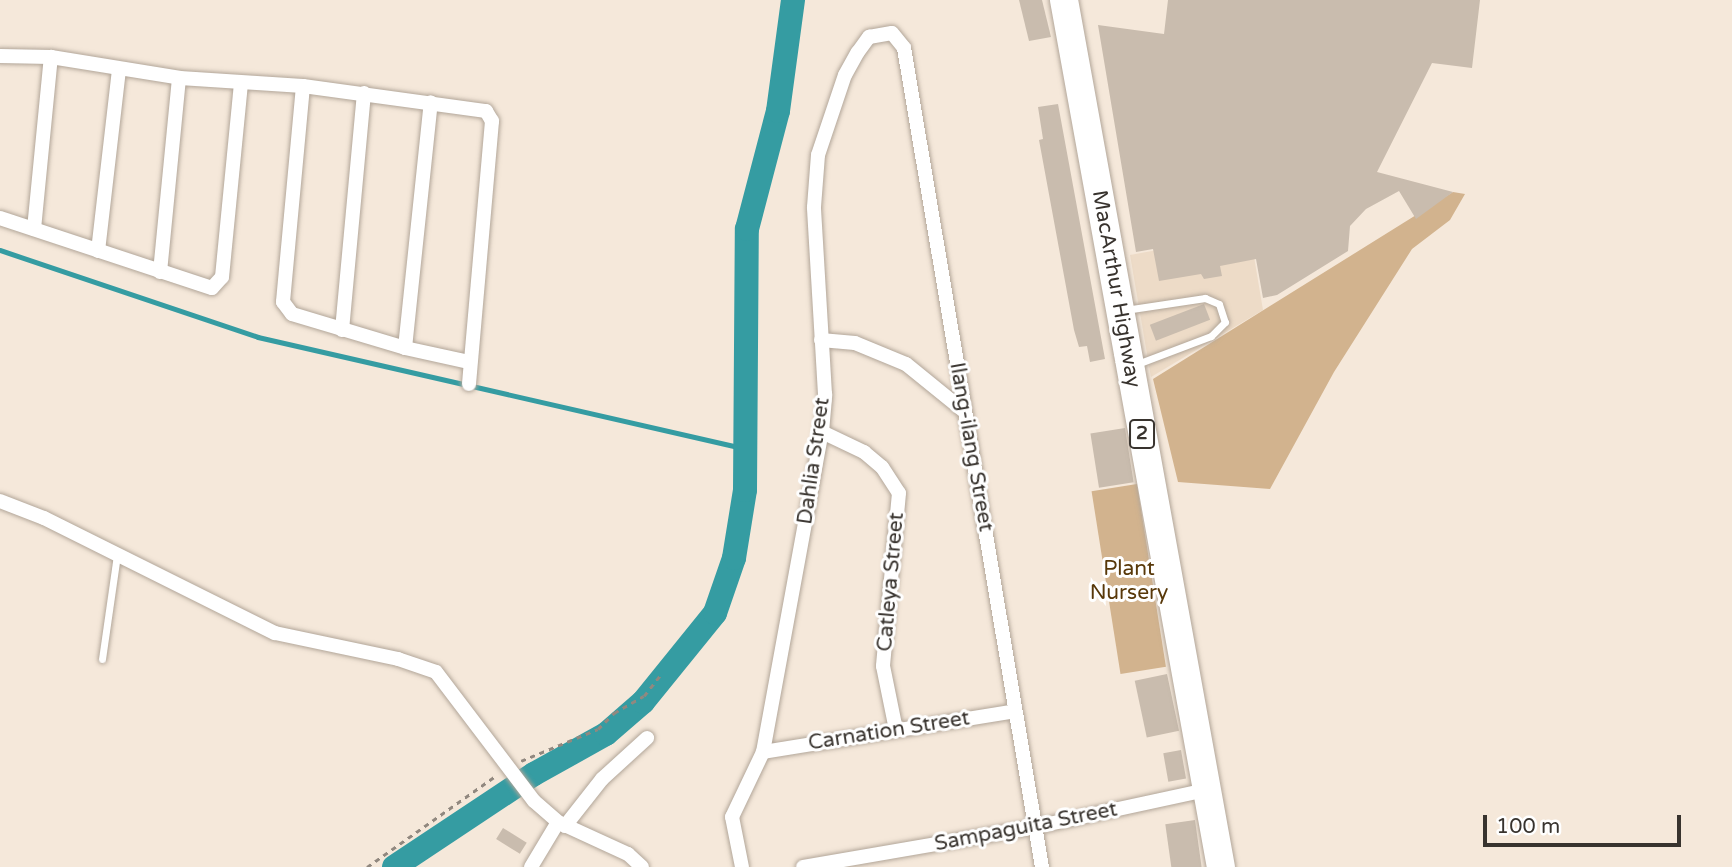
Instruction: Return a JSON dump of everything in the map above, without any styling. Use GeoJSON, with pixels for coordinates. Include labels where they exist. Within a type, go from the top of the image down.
{"type":"FeatureCollection","features":[{"type":"Feature","properties":{"kind":"highway","name":"MacArthur Highway"},"geometry":{"type":"LineString","coordinates":[[1064,0],[1221,867]]}},
{"type":"Feature","properties":{"kind":"street","name":"Dahlia Street"},"geometry":{"type":"LineString","coordinates":[[742,867],[732,817],[763,752],[822,432],[821,340],[814,207],[818,155],[845,75],[858,52],[869,37],[892,33]]}},
{"type":"Feature","properties":{"kind":"street","name":"Ilang-ilang Street"},"geometry":{"type":"LineString","coordinates":[[892,33],[904,48],[1042,867]]}},
{"type":"Feature","properties":{"kind":"street"},"geometry":{"type":"LineString","coordinates":[[0,55],[51,57],[179,78],[364,93],[476,106],[486,111],[492,121],[469,384]]}},
{"type":"Feature","properties":{"kind":"street"},"geometry":{"type":"LineString","coordinates":[[34,229],[51,57]]}},
{"type":"Feature","properties":{"kind":"street"},"geometry":{"type":"LineString","coordinates":[[98,251],[119,69]]}},
{"type":"Feature","properties":{"kind":"street"},"geometry":{"type":"LineString","coordinates":[[160,272],[179,78]]}},
{"type":"Feature","properties":{"kind":"street"},"geometry":{"type":"LineString","coordinates":[[0,218],[212,288],[222,277],[241,84]]}},
{"type":"Feature","properties":{"kind":"street"},"geometry":{"type":"LineString","coordinates":[[303,86],[283,302],[292,314],[405,348],[469,362]]}},
{"type":"Feature","properties":{"kind":"street"},"geometry":{"type":"LineString","coordinates":[[342,330],[364,93]]}},
{"type":"Feature","properties":{"kind":"street"},"geometry":{"type":"LineString","coordinates":[[405,348],[430,102]]}},
{"type":"Feature","properties":{"kind":"street"},"geometry":{"type":"LineString","coordinates":[[821,340],[855,343],[906,364],[965,412]]}},
{"type":"Feature","properties":{"kind":"street","name":"Catleya Street"},"geometry":{"type":"LineString","coordinates":[[822,432],[864,452],[882,467],[899,493],[883,666],[896,730]]}},
{"type":"Feature","properties":{"kind":"street"},"geometry":{"type":"LineString","coordinates":[[0,501],[117,554],[275,634],[398,659],[436,672],[512,767],[534,801],[561,824],[628,853],[642,867]]}},
{"type":"Feature","properties":{"kind":"street","name":"Carnation Street"},"geometry":{"type":"LineString","coordinates":[[763,752],[1016,711]]}},
{"type":"Feature","properties":{"kind":"street"},"geometry":{"type":"LineString","coordinates":[[531,867],[561,824],[602,779],[647,738]]}},
{"type":"Feature","properties":{"kind":"street","name":"Sampaguita Street"},"geometry":{"type":"LineString","coordinates":[[803,867],[1035,827],[1206,790]]}},
{"type":"Feature","properties":{"kind":"lane"},"geometry":{"type":"LineString","coordinates":[[1121,311],[1205,298],[1219,304],[1224,322],[1211,337],[1130,366]]}},
{"type":"Feature","properties":{"kind":"lane"},"geometry":{"type":"LineString","coordinates":[[102,659],[117,554]]}},
{"type":"Feature","properties":{"kind":"path"},"geometry":{"type":"LineString","coordinates":[[367,867],[512,767],[598,729],[614,713],[644,696],[661,674]]}},
{"type":"Feature","properties":{"kind":"shaded area"},"geometry":{"type":"Polygon","coordinates":[[[1250,233],[1263,310],[1151,377],[1130,255],[1250,233]]]}},
{"type":"Feature","properties":{"kind":"green space"},"geometry":{"type":"Polygon","coordinates":[[[1453,192],[1465,194],[1450,220],[1412,249],[1334,372],[1270,489],[1178,482],[1153,379],[1453,192]]]}},
{"type":"Feature","properties":{"kind":"green space","name":"Plant Nursery"},"geometry":{"type":"Polygon","coordinates":[[[1137,484],[1166,667],[1121,674],[1092,491],[1137,484]]]}},
{"type":"Feature","properties":{"kind":"building"},"geometry":{"type":"Polygon","coordinates":[[[1019,0],[1042,0],[1051,37],[1029,41],[1019,0]]]}},
{"type":"Feature","properties":{"kind":"building"},"geometry":{"type":"Polygon","coordinates":[[[1168,0],[1480,0],[1472,68],[1432,63],[1377,172],[1453,192],[1416,219],[1399,191],[1366,209],[1350,226],[1348,251],[1277,295],[1263,298],[1256,259],[1220,266],[1222,276],[1204,279],[1201,274],[1159,281],[1153,249],[1136,252],[1098,25],[1164,34],[1168,0]]]}},
{"type":"Feature","properties":{"kind":"building"},"geometry":{"type":"Polygon","coordinates":[[[1058,104],[1105,359],[1090,362],[1087,346],[1079,347],[1074,330],[1039,140],[1043,139],[1038,107],[1058,104]]]}},
{"type":"Feature","properties":{"kind":"building"},"geometry":{"type":"Polygon","coordinates":[[[1204,304],[1210,320],[1156,341],[1150,325],[1204,304]]]}},
{"type":"Feature","properties":{"kind":"building"},"geometry":{"type":"Polygon","coordinates":[[[1125,428],[1134,482],[1099,488],[1090,433],[1125,428]]]}},
{"type":"Feature","properties":{"kind":"building"},"geometry":{"type":"Polygon","coordinates":[[[1167,674],[1179,731],[1147,738],[1135,681],[1167,674]]]}},
{"type":"Feature","properties":{"kind":"building"},"geometry":{"type":"Polygon","coordinates":[[[1181,750],[1186,779],[1168,782],[1163,753],[1181,750]]]}},
{"type":"Feature","properties":{"kind":"building"},"geometry":{"type":"Polygon","coordinates":[[[1195,820],[1202,867],[1171,867],[1165,824],[1195,820]]]}},
{"type":"Feature","properties":{"kind":"building"},"geometry":{"type":"Polygon","coordinates":[[[503,828],[527,843],[520,854],[496,839],[503,828]]]}},
{"type":"Feature","properties":{"kind":"waterway"},"geometry":{"type":"LineString","coordinates":[[394,867],[534,774],[606,734],[643,702],[715,613],[734,558],[745,490],[747,229],[778,111],[793,0]]}},
{"type":"Feature","properties":{"kind":"waterway"},"geometry":{"type":"LineString","coordinates":[[0,250],[258,337],[744,448]]}}]}
